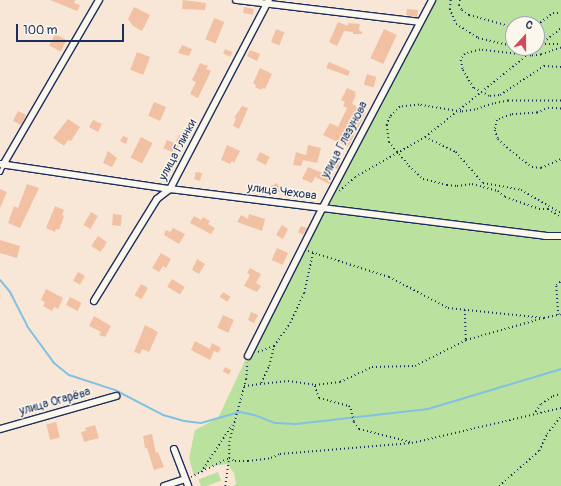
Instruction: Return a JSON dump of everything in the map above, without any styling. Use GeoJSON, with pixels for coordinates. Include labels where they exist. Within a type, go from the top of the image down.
{"type":"FeatureCollection","features":[{"type":"Feature","properties":{"kind":"street"},"geometry":{"type":"LineString","coordinates":[[2,164],[99,0]]}},
{"type":"Feature","properties":{"kind":"street"},"geometry":{"type":"LineString","coordinates":[[236,0],[268,2],[420,22]]}},
{"type":"Feature","properties":{"kind":"street","name":"улица Глазунова"},"geometry":{"type":"LineString","coordinates":[[248,356],[322,209],[432,0]]}},
{"type":"Feature","properties":{"kind":"street","name":"улица Глинки"},"geometry":{"type":"LineString","coordinates":[[94,301],[157,199],[170,189],[268,2]]}},
{"type":"Feature","properties":{"kind":"street","name":"улица Чехова"},"geometry":{"type":"LineString","coordinates":[[2,164],[170,189],[322,209],[545,236],[561,236]]}},
{"type":"Feature","properties":{"kind":"street","name":"улица Огарёва"},"geometry":{"type":"LineString","coordinates":[[0,429],[116,396]]}},
{"type":"Feature","properties":{"kind":"street"},"geometry":{"type":"LineString","coordinates":[[174,450],[188,486]]}},
{"type":"Feature","properties":{"kind":"street"},"geometry":{"type":"LineString","coordinates":[[164,486],[185,479]]}},
{"type":"Feature","properties":{"kind":"lane"},"geometry":{"type":"LineString","coordinates":[[0,172],[2,164]]}},
{"type":"Feature","properties":{"kind":"path"},"geometry":{"type":"LineString","coordinates":[[450,0],[450,9],[456,24],[478,38],[505,44]]}},
{"type":"Feature","properties":{"kind":"path"},"geometry":{"type":"LineString","coordinates":[[460,0],[459,5],[468,15],[505,25]]}},
{"type":"Feature","properties":{"kind":"path"},"geometry":{"type":"LineString","coordinates":[[545,19],[553,13],[561,13]]}},
{"type":"Feature","properties":{"kind":"path"},"geometry":{"type":"LineString","coordinates":[[545,41],[561,28]]}},
{"type":"Feature","properties":{"kind":"path"},"geometry":{"type":"LineString","coordinates":[[545,44],[561,44]]}},
{"type":"Feature","properties":{"kind":"path"},"geometry":{"type":"LineString","coordinates":[[545,54],[561,48]]}},
{"type":"Feature","properties":{"kind":"path"},"geometry":{"type":"LineString","coordinates":[[505,53],[480,50],[465,54],[462,60],[463,70],[474,88],[481,93],[490,96],[500,95],[544,66],[561,67]]}},
{"type":"Feature","properties":{"kind":"path"},"geometry":{"type":"LineString","coordinates":[[335,196],[355,177],[425,137],[527,56]]}},
{"type":"Feature","properties":{"kind":"path"},"geometry":{"type":"LineString","coordinates":[[561,101],[508,101],[475,110],[457,111],[419,105],[400,107],[390,117],[387,125],[389,142],[409,166],[423,179],[447,185],[457,186],[472,184],[498,191],[505,197],[539,209],[548,209],[561,217]]}},
{"type":"Feature","properties":{"kind":"path"},"geometry":{"type":"LineString","coordinates":[[561,109],[549,108],[537,113],[511,115],[497,120],[495,130],[498,139],[532,167],[541,168],[561,160]]}},
{"type":"Feature","properties":{"kind":"path"},"geometry":{"type":"LineString","coordinates":[[425,137],[456,152],[483,183],[521,190],[561,213]]}},
{"type":"Feature","properties":{"kind":"path"},"geometry":{"type":"LineString","coordinates":[[304,249],[390,277],[448,308],[544,318]]}},
{"type":"Feature","properties":{"kind":"path"},"geometry":{"type":"LineString","coordinates":[[261,384],[269,366],[274,346],[290,324],[304,293],[313,252]]}},
{"type":"Feature","properties":{"kind":"path"},"geometry":{"type":"LineString","coordinates":[[558,315],[556,285],[561,281]]}},
{"type":"Feature","properties":{"kind":"path"},"geometry":{"type":"LineString","coordinates":[[466,310],[466,340]]}},
{"type":"Feature","properties":{"kind":"path"},"geometry":{"type":"LineString","coordinates":[[244,386],[288,381],[315,386],[340,382],[372,367],[415,366],[466,340],[561,314]]}},
{"type":"Feature","properties":{"kind":"path"},"geometry":{"type":"LineString","coordinates":[[225,486],[229,458],[227,449],[244,386],[248,356],[274,346]]}},
{"type":"Feature","properties":{"kind":"path"},"geometry":{"type":"LineString","coordinates":[[315,386],[319,398],[352,408],[354,422],[359,429],[412,443]]}},
{"type":"Feature","properties":{"kind":"path"},"geometry":{"type":"LineString","coordinates":[[533,415],[541,404],[553,396],[561,394]]}},
{"type":"Feature","properties":{"kind":"path"},"geometry":{"type":"LineString","coordinates":[[229,458],[235,461],[248,461],[271,458],[280,454],[412,443],[561,408]]}},
{"type":"Feature","properties":{"kind":"path"},"geometry":{"type":"LineString","coordinates":[[499,486],[539,451],[547,434],[561,416]]}},
{"type":"Feature","properties":{"kind":"path"},"geometry":{"type":"LineString","coordinates":[[201,472],[233,424]]}},
{"type":"Feature","properties":{"kind":"path"},"geometry":{"type":"LineString","coordinates":[[185,479],[229,458]]}},
{"type":"Feature","properties":{"kind":"green space"},"geometry":{"type":"Polygon","coordinates":[[[432,0],[561,0],[561,486],[233,486],[236,484],[234,473],[227,464],[208,467],[194,476],[189,458],[195,430],[218,418],[244,363],[432,0]]]}},
{"type":"Feature","properties":{"kind":"green space"},"geometry":{"type":"Polygon","coordinates":[[[218,472],[221,480],[207,486],[201,486],[198,480],[218,472]]]}},
{"type":"Feature","properties":{"kind":"building"},"geometry":{"type":"Polygon","coordinates":[[[50,0],[75,0],[74,3],[80,5],[77,11],[50,0]]]}},
{"type":"Feature","properties":{"kind":"building"},"geometry":{"type":"Polygon","coordinates":[[[183,0],[206,3],[205,10],[182,9],[183,0]]]}},
{"type":"Feature","properties":{"kind":"building"},"geometry":{"type":"Polygon","coordinates":[[[134,7],[150,15],[142,31],[133,26],[128,19],[134,7]]]}},
{"type":"Feature","properties":{"kind":"building"},"geometry":{"type":"Polygon","coordinates":[[[244,7],[254,9],[253,15],[243,13],[244,7]]]}},
{"type":"Feature","properties":{"kind":"building"},"geometry":{"type":"Polygon","coordinates":[[[407,9],[418,10],[417,17],[406,15],[407,9]]]}},
{"type":"Feature","properties":{"kind":"building"},"geometry":{"type":"Polygon","coordinates":[[[214,18],[224,22],[216,43],[205,39],[214,18]]]}},
{"type":"Feature","properties":{"kind":"building"},"geometry":{"type":"Polygon","coordinates":[[[338,22],[348,26],[348,23],[360,24],[359,30],[362,34],[353,34],[353,32],[344,31],[337,46],[329,42],[338,22]]]}},
{"type":"Feature","properties":{"kind":"building"},"geometry":{"type":"Polygon","coordinates":[[[276,29],[284,32],[279,45],[271,42],[276,29]]]}},
{"type":"Feature","properties":{"kind":"building"},"geometry":{"type":"Polygon","coordinates":[[[384,29],[397,35],[383,64],[370,58],[384,29]]]}},
{"type":"Feature","properties":{"kind":"building"},"geometry":{"type":"Polygon","coordinates":[[[55,34],[67,40],[61,51],[49,46],[55,34]]]}},
{"type":"Feature","properties":{"kind":"building"},"geometry":{"type":"Polygon","coordinates":[[[182,45],[192,49],[189,56],[178,53],[182,45]]]}},
{"type":"Feature","properties":{"kind":"building"},"geometry":{"type":"Polygon","coordinates":[[[225,49],[232,52],[230,57],[223,54],[225,49]]]}},
{"type":"Feature","properties":{"kind":"building"},"geometry":{"type":"Polygon","coordinates":[[[250,50],[260,54],[257,61],[247,56],[250,50]]]}},
{"type":"Feature","properties":{"kind":"building"},"geometry":{"type":"Polygon","coordinates":[[[137,52],[150,57],[143,75],[130,70],[137,52]]]}},
{"type":"Feature","properties":{"kind":"building"},"geometry":{"type":"Polygon","coordinates":[[[329,62],[350,71],[348,76],[326,68],[329,62]]]}},
{"type":"Feature","properties":{"kind":"building"},"geometry":{"type":"Polygon","coordinates":[[[200,63],[208,66],[206,69],[211,71],[198,98],[190,94],[196,82],[192,80],[200,63]]]}},
{"type":"Feature","properties":{"kind":"building"},"geometry":{"type":"Polygon","coordinates":[[[260,68],[272,74],[265,89],[262,88],[261,90],[255,87],[256,85],[253,83],[260,68]]]}},
{"type":"Feature","properties":{"kind":"building"},"geometry":{"type":"Polygon","coordinates":[[[367,74],[377,77],[373,87],[364,85],[367,74]]]}},
{"type":"Feature","properties":{"kind":"building"},"geometry":{"type":"Polygon","coordinates":[[[347,88],[356,92],[352,104],[366,112],[348,147],[323,135],[330,123],[338,127],[347,108],[343,106],[345,102],[341,100],[347,88]]]}},
{"type":"Feature","properties":{"kind":"building"},"geometry":{"type":"Polygon","coordinates":[[[154,102],[166,107],[160,121],[148,116],[154,102]]]}},
{"type":"Feature","properties":{"kind":"building"},"geometry":{"type":"Polygon","coordinates":[[[242,106],[248,108],[239,129],[233,126],[236,118],[234,118],[242,106]]]}},
{"type":"Feature","properties":{"kind":"building"},"geometry":{"type":"Polygon","coordinates":[[[18,111],[26,115],[21,125],[13,121],[18,111]]]}},
{"type":"Feature","properties":{"kind":"building"},"geometry":{"type":"Polygon","coordinates":[[[68,119],[80,127],[71,141],[68,140],[64,146],[53,138],[68,119]]]}},
{"type":"Feature","properties":{"kind":"building"},"geometry":{"type":"Polygon","coordinates":[[[93,120],[102,124],[98,132],[89,127],[93,120]]]}},
{"type":"Feature","properties":{"kind":"building"},"geometry":{"type":"Polygon","coordinates":[[[179,135],[187,139],[184,145],[176,141],[179,135]]]}},
{"type":"Feature","properties":{"kind":"building"},"geometry":{"type":"Polygon","coordinates":[[[123,136],[128,138],[126,144],[120,141],[123,136]]]}},
{"type":"Feature","properties":{"kind":"building"},"geometry":{"type":"Polygon","coordinates":[[[141,137],[153,143],[142,163],[131,157],[141,137]]]}},
{"type":"Feature","properties":{"kind":"building"},"geometry":{"type":"Polygon","coordinates":[[[167,140],[179,145],[175,153],[163,148],[167,140]]]}},
{"type":"Feature","properties":{"kind":"building"},"geometry":{"type":"Polygon","coordinates":[[[227,145],[240,151],[234,163],[232,161],[230,164],[221,160],[227,145]]]}},
{"type":"Feature","properties":{"kind":"building"},"geometry":{"type":"Polygon","coordinates":[[[308,145],[321,148],[317,163],[303,160],[301,166],[293,165],[296,152],[306,155],[308,145]]]}},
{"type":"Feature","properties":{"kind":"building"},"geometry":{"type":"Polygon","coordinates":[[[108,151],[117,158],[112,167],[103,163],[108,151]]]}},
{"type":"Feature","properties":{"kind":"building"},"geometry":{"type":"Polygon","coordinates":[[[260,152],[270,157],[266,165],[256,160],[260,152]]]}},
{"type":"Feature","properties":{"kind":"building"},"geometry":{"type":"Polygon","coordinates":[[[332,160],[340,162],[338,169],[330,167],[332,160]]]}},
{"type":"Feature","properties":{"kind":"building"},"geometry":{"type":"Polygon","coordinates":[[[308,167],[332,177],[329,184],[315,177],[312,183],[302,179],[308,167]]]}},
{"type":"Feature","properties":{"kind":"building"},"geometry":{"type":"Polygon","coordinates":[[[196,172],[202,173],[200,181],[194,179],[196,172]]]}},
{"type":"Feature","properties":{"kind":"building"},"geometry":{"type":"Polygon","coordinates":[[[277,183],[281,191],[270,196],[266,188],[277,183]]]}},
{"type":"Feature","properties":{"kind":"building"},"geometry":{"type":"Polygon","coordinates":[[[27,184],[39,188],[20,228],[8,223],[14,206],[18,208],[27,184]]]}},
{"type":"Feature","properties":{"kind":"building"},"geometry":{"type":"Polygon","coordinates":[[[0,189],[7,192],[0,208],[0,189]]]}},
{"type":"Feature","properties":{"kind":"building"},"geometry":{"type":"Polygon","coordinates":[[[55,206],[64,210],[62,215],[64,216],[59,230],[56,229],[55,232],[46,228],[55,206]]]}},
{"type":"Feature","properties":{"kind":"building"},"geometry":{"type":"Polygon","coordinates":[[[91,212],[98,216],[90,229],[84,225],[91,212]]]}},
{"type":"Feature","properties":{"kind":"building"},"geometry":{"type":"Polygon","coordinates":[[[113,214],[122,215],[121,226],[112,225],[113,214]]]}},
{"type":"Feature","properties":{"kind":"building"},"geometry":{"type":"Polygon","coordinates":[[[249,214],[265,219],[262,231],[237,222],[241,215],[248,219],[249,214]]]}},
{"type":"Feature","properties":{"kind":"building"},"geometry":{"type":"Polygon","coordinates":[[[194,216],[201,220],[203,217],[210,221],[208,224],[215,228],[211,234],[190,223],[194,216]]]}},
{"type":"Feature","properties":{"kind":"building"},"geometry":{"type":"Polygon","coordinates":[[[282,225],[288,229],[283,239],[276,235],[282,225]]]}},
{"type":"Feature","properties":{"kind":"building"},"geometry":{"type":"Polygon","coordinates":[[[301,226],[307,228],[303,235],[298,232],[301,226]]]}},
{"type":"Feature","properties":{"kind":"building"},"geometry":{"type":"Polygon","coordinates":[[[173,228],[185,234],[179,244],[164,235],[166,230],[170,232],[173,228]]]}},
{"type":"Feature","properties":{"kind":"building"},"geometry":{"type":"Polygon","coordinates":[[[98,236],[107,242],[100,252],[91,246],[98,236]]]}},
{"type":"Feature","properties":{"kind":"building"},"geometry":{"type":"Polygon","coordinates":[[[0,240],[20,246],[17,258],[0,253],[0,240]]]}},
{"type":"Feature","properties":{"kind":"building"},"geometry":{"type":"Polygon","coordinates":[[[277,248],[288,253],[283,265],[272,260],[277,248]]]}},
{"type":"Feature","properties":{"kind":"building"},"geometry":{"type":"Polygon","coordinates":[[[161,253],[171,259],[166,268],[163,266],[159,272],[152,268],[161,253]]]}},
{"type":"Feature","properties":{"kind":"building"},"geometry":{"type":"Polygon","coordinates":[[[197,259],[205,264],[199,274],[192,270],[197,259]]]}},
{"type":"Feature","properties":{"kind":"building"},"geometry":{"type":"Polygon","coordinates":[[[250,268],[261,274],[256,283],[261,286],[257,292],[244,286],[250,275],[247,273],[250,268]]]}},
{"type":"Feature","properties":{"kind":"building"},"geometry":{"type":"Polygon","coordinates":[[[78,272],[85,276],[80,285],[73,281],[78,272]]]}},
{"type":"Feature","properties":{"kind":"building"},"geometry":{"type":"Polygon","coordinates":[[[172,279],[185,287],[180,295],[167,287],[172,279]]]}},
{"type":"Feature","properties":{"kind":"building"},"geometry":{"type":"Polygon","coordinates":[[[141,284],[148,288],[141,299],[134,295],[141,284]]]}},
{"type":"Feature","properties":{"kind":"building"},"geometry":{"type":"Polygon","coordinates":[[[46,289],[63,298],[58,309],[54,307],[52,311],[43,306],[45,302],[41,300],[46,289]]]}},
{"type":"Feature","properties":{"kind":"building"},"geometry":{"type":"Polygon","coordinates":[[[223,292],[231,297],[227,302],[220,297],[223,292]]]}},
{"type":"Feature","properties":{"kind":"building"},"geometry":{"type":"Polygon","coordinates":[[[70,297],[82,303],[77,311],[66,305],[70,297]]]}},
{"type":"Feature","properties":{"kind":"building"},"geometry":{"type":"Polygon","coordinates":[[[251,312],[258,315],[254,323],[248,320],[251,312]]]}},
{"type":"Feature","properties":{"kind":"building"},"geometry":{"type":"Polygon","coordinates":[[[223,315],[234,320],[228,333],[217,328],[223,315]]]}},
{"type":"Feature","properties":{"kind":"building"},"geometry":{"type":"Polygon","coordinates":[[[94,316],[111,326],[105,337],[99,335],[101,332],[89,326],[94,316]]]}},
{"type":"Feature","properties":{"kind":"building"},"geometry":{"type":"Polygon","coordinates":[[[145,325],[158,332],[149,352],[142,349],[140,354],[134,352],[145,325]]]}},
{"type":"Feature","properties":{"kind":"building"},"geometry":{"type":"Polygon","coordinates":[[[195,341],[210,349],[212,343],[221,348],[218,353],[214,351],[210,360],[191,350],[195,341]]]}},
{"type":"Feature","properties":{"kind":"building"},"geometry":{"type":"Polygon","coordinates":[[[225,367],[231,370],[229,375],[223,371],[225,367]]]}},
{"type":"Feature","properties":{"kind":"building"},"geometry":{"type":"Polygon","coordinates":[[[56,422],[60,438],[50,440],[46,424],[56,422]]]}},
{"type":"Feature","properties":{"kind":"building"},"geometry":{"type":"Polygon","coordinates":[[[95,425],[99,438],[84,442],[81,432],[86,431],[85,428],[95,425]]]}},
{"type":"Feature","properties":{"kind":"building"},"geometry":{"type":"Polygon","coordinates":[[[152,434],[156,453],[158,452],[164,467],[154,470],[147,448],[145,448],[143,436],[152,434]]]}},
{"type":"Feature","properties":{"kind":"waterway"},"geometry":{"type":"LineString","coordinates":[[0,280],[10,292],[27,326],[54,363],[69,375],[115,390],[163,415],[184,421],[201,423],[240,412],[254,415],[275,423],[296,424],[428,409],[561,369]]}}]}
